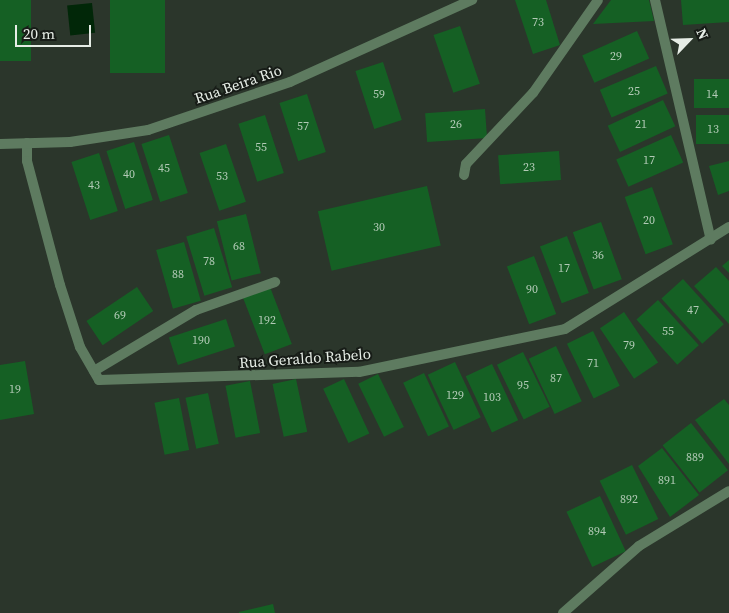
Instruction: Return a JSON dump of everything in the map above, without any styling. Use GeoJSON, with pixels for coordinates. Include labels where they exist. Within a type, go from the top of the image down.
{"type":"FeatureCollection","features":[{"type":"Feature","properties":{"kind":"street","name":"Rua Beira Rio"},"geometry":{"type":"LineString","coordinates":[[0,144],[70,142],[148,130],[290,82],[472,0]]}},
{"type":"Feature","properties":{"kind":"street"},"geometry":{"type":"LineString","coordinates":[[464,176],[466,164],[533,93],[598,0]]}},
{"type":"Feature","properties":{"kind":"street"},"geometry":{"type":"LineString","coordinates":[[655,0],[711,240]]}},
{"type":"Feature","properties":{"kind":"street"},"geometry":{"type":"LineString","coordinates":[[27,143],[27,161],[60,285],[80,347],[94,371],[196,310],[275,282]]}},
{"type":"Feature","properties":{"kind":"street","name":"Rua Geraldo Rabelo"},"geometry":{"type":"LineString","coordinates":[[94,371],[99,380],[359,372],[565,330],[729,227]]}},
{"type":"Feature","properties":{"kind":"street"},"geometry":{"type":"LineString","coordinates":[[563,613],[639,546],[729,491]]}},
{"type":"Feature","properties":{"kind":"shaded area"},"geometry":{"type":"Polygon","coordinates":[[[92,3],[95,33],[70,35],[67,6],[92,3]]]}},
{"type":"Feature","properties":{"kind":"building"},"geometry":{"type":"Polygon","coordinates":[[[0,0],[31,0],[31,61],[0,61],[0,0]]]}},
{"type":"Feature","properties":{"kind":"building"},"geometry":{"type":"Polygon","coordinates":[[[110,0],[165,0],[165,73],[110,73],[110,0]]]}},
{"type":"Feature","properties":{"kind":"building"},"geometry":{"type":"Polygon","coordinates":[[[515,0],[546,0],[560,45],[533,54],[515,0]]]}},
{"type":"Feature","properties":{"kind":"building"},"geometry":{"type":"Polygon","coordinates":[[[611,0],[649,0],[654,21],[593,24],[611,0]]]}},
{"type":"Feature","properties":{"kind":"building"},"geometry":{"type":"Polygon","coordinates":[[[681,0],[729,0],[729,22],[683,25],[681,0]]]}},
{"type":"Feature","properties":{"kind":"building"},"geometry":{"type":"Polygon","coordinates":[[[460,26],[480,84],[453,93],[434,35],[460,26]]]}},
{"type":"Feature","properties":{"kind":"building"},"geometry":{"type":"Polygon","coordinates":[[[637,31],[649,58],[594,83],[582,55],[637,31]]]}},
{"type":"Feature","properties":{"kind":"building"},"geometry":{"type":"Polygon","coordinates":[[[383,62],[402,120],[374,129],[355,71],[383,62]]]}},
{"type":"Feature","properties":{"kind":"building"},"geometry":{"type":"Polygon","coordinates":[[[656,66],[668,94],[612,117],[600,90],[656,66]]]}},
{"type":"Feature","properties":{"kind":"building"},"geometry":{"type":"Polygon","coordinates":[[[694,79],[729,79],[729,108],[694,108],[694,79]]]}},
{"type":"Feature","properties":{"kind":"building"},"geometry":{"type":"Polygon","coordinates":[[[307,94],[326,152],[298,161],[279,103],[307,94]]]}},
{"type":"Feature","properties":{"kind":"building"},"geometry":{"type":"Polygon","coordinates":[[[663,100],[675,126],[620,152],[608,126],[663,100]]]}},
{"type":"Feature","properties":{"kind":"building"},"geometry":{"type":"Polygon","coordinates":[[[485,109],[487,138],[427,142],[425,113],[485,109]]]}},
{"type":"Feature","properties":{"kind":"building"},"geometry":{"type":"Polygon","coordinates":[[[265,115],[284,173],[257,182],[238,124],[265,115]]]}},
{"type":"Feature","properties":{"kind":"building"},"geometry":{"type":"Polygon","coordinates":[[[696,115],[729,115],[729,144],[696,144],[696,115]]]}},
{"type":"Feature","properties":{"kind":"building"},"geometry":{"type":"Polygon","coordinates":[[[169,135],[188,193],[160,202],[141,144],[169,135]]]}},
{"type":"Feature","properties":{"kind":"building"},"geometry":{"type":"Polygon","coordinates":[[[671,135],[683,162],[628,187],[616,159],[671,135]]]}},
{"type":"Feature","properties":{"kind":"building"},"geometry":{"type":"Polygon","coordinates":[[[134,142],[153,200],[125,209],[106,151],[134,142]]]}},
{"type":"Feature","properties":{"kind":"building"},"geometry":{"type":"Polygon","coordinates":[[[226,144],[246,202],[219,211],[200,153],[226,144]]]}},
{"type":"Feature","properties":{"kind":"building"},"geometry":{"type":"Polygon","coordinates":[[[559,151],[561,180],[500,184],[498,155],[559,151]]]}},
{"type":"Feature","properties":{"kind":"building"},"geometry":{"type":"Polygon","coordinates":[[[99,153],[118,211],[90,220],[71,162],[99,153]]]}},
{"type":"Feature","properties":{"kind":"building"},"geometry":{"type":"Polygon","coordinates":[[[729,161],[729,191],[718,195],[709,166],[729,161]]]}},
{"type":"Feature","properties":{"kind":"building"},"geometry":{"type":"Polygon","coordinates":[[[427,186],[441,245],[332,271],[318,211],[427,186]]]}},
{"type":"Feature","properties":{"kind":"building"},"geometry":{"type":"Polygon","coordinates":[[[652,187],[673,244],[646,254],[625,197],[652,187]]]}},
{"type":"Feature","properties":{"kind":"building"},"geometry":{"type":"Polygon","coordinates":[[[246,214],[261,273],[232,280],[217,221],[246,214]]]}},
{"type":"Feature","properties":{"kind":"building"},"geometry":{"type":"Polygon","coordinates":[[[601,222],[622,279],[594,290],[573,232],[601,222]]]}},
{"type":"Feature","properties":{"kind":"building"},"geometry":{"type":"Polygon","coordinates":[[[214,228],[232,287],[204,296],[186,236],[214,228]]]}},
{"type":"Feature","properties":{"kind":"building"},"geometry":{"type":"Polygon","coordinates":[[[567,236],[589,293],[562,303],[540,246],[567,236]]]}},
{"type":"Feature","properties":{"kind":"building"},"geometry":{"type":"Polygon","coordinates":[[[184,242],[201,301],[173,309],[156,250],[184,242]]]}},
{"type":"Feature","properties":{"kind":"building"},"geometry":{"type":"Polygon","coordinates":[[[534,256],[556,314],[529,324],[507,266],[534,256]]]}},
{"type":"Feature","properties":{"kind":"building"},"geometry":{"type":"Polygon","coordinates":[[[729,260],[729,273],[722,266],[729,260]]]}},
{"type":"Feature","properties":{"kind":"building"},"geometry":{"type":"Polygon","coordinates":[[[716,267],[729,281],[729,324],[694,286],[716,267]]]}},
{"type":"Feature","properties":{"kind":"building"},"geometry":{"type":"Polygon","coordinates":[[[683,279],[724,324],[702,344],[661,298],[683,279]]]}},
{"type":"Feature","properties":{"kind":"building"},"geometry":{"type":"Polygon","coordinates":[[[137,287],[153,311],[103,345],[86,321],[137,287]]]}},
{"type":"Feature","properties":{"kind":"building"},"geometry":{"type":"Polygon","coordinates":[[[270,287],[292,344],[265,354],[243,297],[270,287]]]}},
{"type":"Feature","properties":{"kind":"building"},"geometry":{"type":"Polygon","coordinates":[[[658,300],[699,345],[677,365],[636,319],[658,300]]]}},
{"type":"Feature","properties":{"kind":"building"},"geometry":{"type":"Polygon","coordinates":[[[624,312],[658,363],[634,379],[600,328],[624,312]]]}},
{"type":"Feature","properties":{"kind":"building"},"geometry":{"type":"Polygon","coordinates":[[[226,319],[235,347],[178,365],[169,338],[226,319]]]}},
{"type":"Feature","properties":{"kind":"building"},"geometry":{"type":"Polygon","coordinates":[[[593,331],[620,386],[594,399],[567,344],[593,331]]]}},
{"type":"Feature","properties":{"kind":"building"},"geometry":{"type":"Polygon","coordinates":[[[556,346],[582,401],[555,414],[529,359],[556,346]]]}},
{"type":"Feature","properties":{"kind":"building"},"geometry":{"type":"Polygon","coordinates":[[[523,352],[550,407],[524,420],[497,365],[523,352]]]}},
{"type":"Feature","properties":{"kind":"building"},"geometry":{"type":"Polygon","coordinates":[[[25,361],[34,414],[0,420],[0,365],[25,361]]]}},
{"type":"Feature","properties":{"kind":"building"},"geometry":{"type":"Polygon","coordinates":[[[455,362],[481,417],[454,430],[428,375],[455,362]]]}},
{"type":"Feature","properties":{"kind":"building"},"geometry":{"type":"Polygon","coordinates":[[[492,364],[518,420],[492,432],[466,376],[492,364]]]}},
{"type":"Feature","properties":{"kind":"building"},"geometry":{"type":"Polygon","coordinates":[[[424,373],[449,426],[428,436],[403,383],[424,373]]]}},
{"type":"Feature","properties":{"kind":"building"},"geometry":{"type":"Polygon","coordinates":[[[378,374],[404,427],[384,437],[358,384],[378,374]]]}},
{"type":"Feature","properties":{"kind":"building"},"geometry":{"type":"Polygon","coordinates":[[[296,379],[307,432],[284,437],[273,384],[296,379]]]}},
{"type":"Feature","properties":{"kind":"building"},"geometry":{"type":"Polygon","coordinates":[[[344,379],[369,433],[349,443],[323,389],[344,379]]]}},
{"type":"Feature","properties":{"kind":"building"},"geometry":{"type":"Polygon","coordinates":[[[250,381],[260,433],[236,438],[225,386],[250,381]]]}},
{"type":"Feature","properties":{"kind":"building"},"geometry":{"type":"Polygon","coordinates":[[[208,393],[219,444],[196,449],[186,398],[208,393]]]}},
{"type":"Feature","properties":{"kind":"building"},"geometry":{"type":"Polygon","coordinates":[[[179,398],[189,450],[165,455],[154,403],[179,398]]]}},
{"type":"Feature","properties":{"kind":"building"},"geometry":{"type":"Polygon","coordinates":[[[724,399],[729,405],[729,464],[695,420],[724,399]]]}},
{"type":"Feature","properties":{"kind":"building"},"geometry":{"type":"Polygon","coordinates":[[[691,423],[728,470],[700,492],[663,445],[691,423]]]}},
{"type":"Feature","properties":{"kind":"building"},"geometry":{"type":"Polygon","coordinates":[[[662,448],[699,495],[670,517],[638,466],[662,448]]]}},
{"type":"Feature","properties":{"kind":"building"},"geometry":{"type":"Polygon","coordinates":[[[632,465],[658,519],[626,535],[600,481],[632,465]]]}},
{"type":"Feature","properties":{"kind":"building"},"geometry":{"type":"Polygon","coordinates":[[[600,496],[626,551],[592,567],[566,512],[600,496]]]}},
{"type":"Feature","properties":{"kind":"building"},"geometry":{"type":"Polygon","coordinates":[[[273,604],[275,613],[239,613],[239,612],[273,604]]]}}]}
